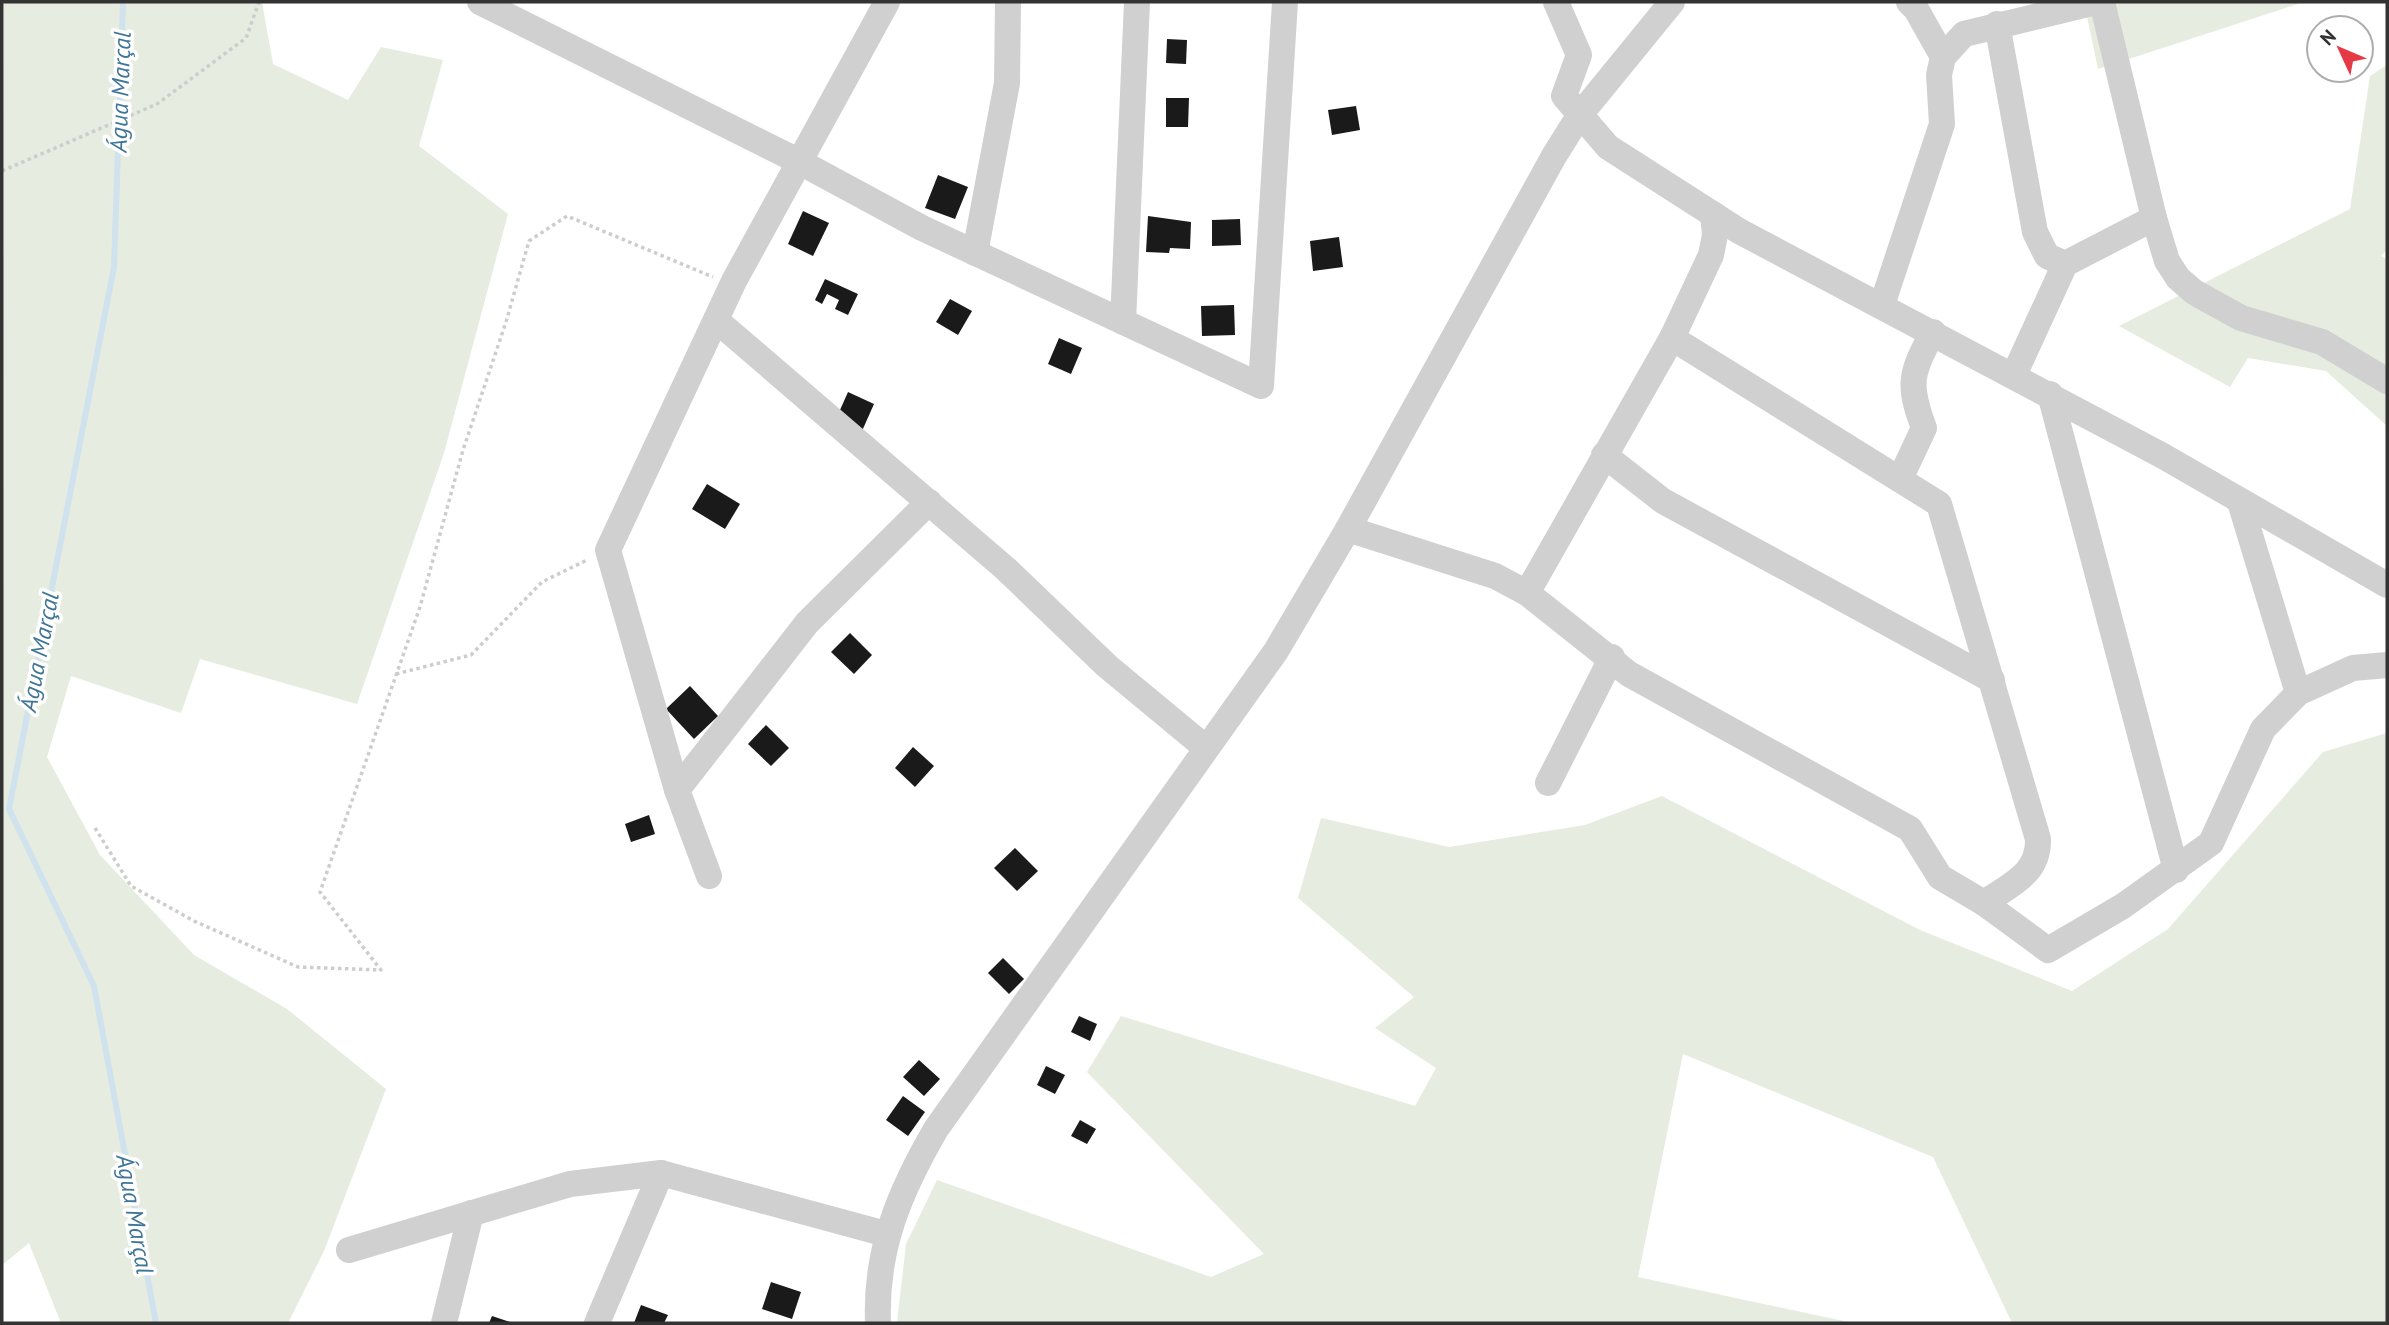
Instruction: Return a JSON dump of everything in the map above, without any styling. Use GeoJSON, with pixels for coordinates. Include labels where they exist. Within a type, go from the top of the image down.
{"type":"FeatureCollection","features":[{"type":"Feature","properties":{"kind":"street"},"geometry":{"type":"LineString","coordinates":[[480,2],[975,253],[1261,386],[1285,2]]}},
{"type":"Feature","properties":{"kind":"street"},"geometry":{"type":"LineString","coordinates":[[709,876],[677,790],[608,550],[734,281],[887,2]]}},
{"type":"Feature","properties":{"kind":"street"},"geometry":{"type":"LineString","coordinates":[[975,253],[1007,83],[1009,2]]}},
{"type":"Feature","properties":{"kind":"street"},"geometry":{"type":"LineString","coordinates":[[1123,322],[1136,2]]}},
{"type":"Feature","properties":{"kind":"street"},"geometry":{"type":"LineString","coordinates":[[1556,2],[1579,55],[1564,96],[1608,147],[1713,214],[2014,374],[2387,585]]}},
{"type":"Feature","properties":{"kind":"street"},"geometry":{"type":"LineString","coordinates":[[877,1323],[879,1282],[886,1234],[912,1169],[936,1129],[1276,651],[1348,529],[1498,253],[1579,116],[1672,2]]}},
{"type":"Feature","properties":{"kind":"street"},"geometry":{"type":"LineString","coordinates":[[1909,2],[1916,9],[1942,57]]}},
{"type":"Feature","properties":{"kind":"street"},"geometry":{"type":"LineString","coordinates":[[1882,305],[1942,124],[1939,75],[1942,57],[1964,34],[2096,2]]}},
{"type":"Feature","properties":{"kind":"street"},"geometry":{"type":"LineString","coordinates":[[2102,2],[2154,218],[2167,261],[2178,278],[2194,292],[2241,318],[2322,342],[2387,381]]}},
{"type":"Feature","properties":{"kind":"street"},"geometry":{"type":"LineString","coordinates":[[1997,24],[2035,232],[2047,256],[2065,264]]}},
{"type":"Feature","properties":{"kind":"street"},"geometry":{"type":"LineString","coordinates":[[1527,593],[1672,338],[1711,255],[1715,235],[1713,214]]}},
{"type":"Feature","properties":{"kind":"street"},"geometry":{"type":"LineString","coordinates":[[2014,374],[2065,264],[2154,218]]}},
{"type":"Feature","properties":{"kind":"street"},"geometry":{"type":"LineString","coordinates":[[716,320],[1006,569],[1107,666],[1206,748]]}},
{"type":"Feature","properties":{"kind":"street"},"geometry":{"type":"LineString","coordinates":[[1900,479],[1924,428],[1912,396],[1915,365],[1933,332]]}},
{"type":"Feature","properties":{"kind":"street"},"geometry":{"type":"LineString","coordinates":[[1672,338],[1939,504],[2038,839],[2038,858],[2027,872],[1984,903]]}},
{"type":"Feature","properties":{"kind":"street"},"geometry":{"type":"LineString","coordinates":[[2050,394],[2176,870]]}},
{"type":"Feature","properties":{"kind":"street"},"geometry":{"type":"LineString","coordinates":[[1604,455],[1663,501],[1992,680]]}},
{"type":"Feature","properties":{"kind":"street"},"geometry":{"type":"LineString","coordinates":[[677,790],[807,623],[929,502]]}},
{"type":"Feature","properties":{"kind":"street"},"geometry":{"type":"LineString","coordinates":[[2240,502],[2298,693]]}},
{"type":"Feature","properties":{"kind":"street"},"geometry":{"type":"LineString","coordinates":[[1348,529],[1495,576],[1527,593],[1612,657],[1629,674],[1910,829],[1940,877],[1984,903],[2048,950],[2176,870],[2211,842],[2263,729],[2298,693],[2353,668],[2387,665]]}},
{"type":"Feature","properties":{"kind":"street"},"geometry":{"type":"LineString","coordinates":[[1548,783],[1612,657]]}},
{"type":"Feature","properties":{"kind":"street"},"geometry":{"type":"LineString","coordinates":[[349,1250],[570,1184],[661,1173],[886,1234]]}},
{"type":"Feature","properties":{"kind":"street"},"geometry":{"type":"LineString","coordinates":[[597,1323],[661,1173]]}},
{"type":"Feature","properties":{"kind":"street"},"geometry":{"type":"LineString","coordinates":[[444,1323],[471,1213]]}},
{"type":"Feature","properties":{"kind":"path"},"geometry":{"type":"LineString","coordinates":[[2,171],[157,104],[246,38],[258,2]]}},
{"type":"Feature","properties":{"kind":"path"},"geometry":{"type":"LineString","coordinates":[[95,828],[131,886],[194,921],[298,967],[382,970],[320,892],[420,607],[463,450],[506,323],[529,241],[567,216],[708,276],[734,281]]}},
{"type":"Feature","properties":{"kind":"path"},"geometry":{"type":"LineString","coordinates":[[397,674],[471,655],[542,582],[608,550]]}},
{"type":"Feature","properties":{"kind":"shaded area"},"geometry":{"type":"Polygon","coordinates":[[[4,2],[262,2],[273,64],[348,100],[381,47],[443,60],[419,146],[508,214],[444,453],[357,704],[200,659],[181,713],[71,676],[47,757],[100,855],[194,955],[287,1009],[386,1089],[324,1251],[288,1323],[61,1323],[29,1243],[2,1265],[4,2]]]}},
{"type":"Feature","properties":{"kind":"shaded area"},"geometry":{"type":"Polygon","coordinates":[[[2084,2],[2304,2],[2098,69],[2084,2]]]}},
{"type":"Feature","properties":{"kind":"shaded area"},"geometry":{"type":"Polygon","coordinates":[[[2387,65],[2387,250],[2381,256],[2387,259],[2387,426],[2326,371],[2248,358],[2230,387],[2119,326],[2350,209],[2369,84],[2375,84],[2375,73],[2387,65]]]}},
{"type":"Feature","properties":{"kind":"shaded area"},"geometry":{"type":"Polygon","coordinates":[[[2387,733],[2387,1323],[2012,1323],[1933,1157],[1683,1054],[1638,1277],[1853,1323],[897,1323],[906,1244],[937,1180],[1211,1277],[1264,1254],[1087,1072],[1121,1016],[1415,1106],[1436,1068],[1375,1028],[1414,997],[1298,898],[1321,818],[1449,847],[1585,825],[1662,796],[1920,930],[2072,991],[2168,929],[2323,752],[2387,733]]]}},
{"type":"Feature","properties":{"kind":"building"},"geometry":{"type":"Polygon","coordinates":[[[1167,39],[1187,40],[1186,64],[1166,63],[1167,39]]]}},
{"type":"Feature","properties":{"kind":"building"},"geometry":{"type":"Polygon","coordinates":[[[1166,98],[1189,98],[1188,127],[1166,127],[1166,98]]]}},
{"type":"Feature","properties":{"kind":"building"},"geometry":{"type":"Polygon","coordinates":[[[1356,106],[1360,130],[1332,135],[1328,110],[1356,106]]]}},
{"type":"Feature","properties":{"kind":"building"},"geometry":{"type":"Polygon","coordinates":[[[938,175],[968,187],[955,219],[925,208],[938,175]]]}},
{"type":"Feature","properties":{"kind":"building"},"geometry":{"type":"Polygon","coordinates":[[[803,211],[829,223],[813,256],[788,244],[803,211]]]}},
{"type":"Feature","properties":{"kind":"building"},"geometry":{"type":"Polygon","coordinates":[[[1148,216],[1191,222],[1190,249],[1170,248],[1169,253],[1146,252],[1148,216]]]}},
{"type":"Feature","properties":{"kind":"building"},"geometry":{"type":"Polygon","coordinates":[[[1240,219],[1241,245],[1212,246],[1212,220],[1240,219]]]}},
{"type":"Feature","properties":{"kind":"building"},"geometry":{"type":"Polygon","coordinates":[[[1339,237],[1343,267],[1313,271],[1310,241],[1339,237]]]}},
{"type":"Feature","properties":{"kind":"building"},"geometry":{"type":"Polygon","coordinates":[[[825,279],[858,294],[848,315],[835,309],[839,300],[827,294],[822,304],[815,300],[825,279]]]}},
{"type":"Feature","properties":{"kind":"building"},"geometry":{"type":"Polygon","coordinates":[[[950,299],[972,311],[958,335],[936,322],[950,299]]]}},
{"type":"Feature","properties":{"kind":"building"},"geometry":{"type":"Polygon","coordinates":[[[1234,305],[1235,335],[1202,336],[1201,306],[1234,305]]]}},
{"type":"Feature","properties":{"kind":"building"},"geometry":{"type":"Polygon","coordinates":[[[1059,338],[1082,348],[1071,374],[1048,364],[1059,338]]]}},
{"type":"Feature","properties":{"kind":"building"},"geometry":{"type":"Polygon","coordinates":[[[848,392],[874,404],[862,431],[836,419],[848,392]]]}},
{"type":"Feature","properties":{"kind":"building"},"geometry":{"type":"Polygon","coordinates":[[[707,484],[740,504],[725,529],[692,509],[707,484]]]}},
{"type":"Feature","properties":{"kind":"building"},"geometry":{"type":"Polygon","coordinates":[[[850,633],[872,655],[854,674],[831,652],[850,633]]]}},
{"type":"Feature","properties":{"kind":"building"},"geometry":{"type":"Polygon","coordinates":[[[690,686],[718,716],[694,739],[666,709],[690,686]]]}},
{"type":"Feature","properties":{"kind":"building"},"geometry":{"type":"Polygon","coordinates":[[[766,725],[789,748],[771,766],[748,744],[766,725]]]}},
{"type":"Feature","properties":{"kind":"building"},"geometry":{"type":"Polygon","coordinates":[[[913,747],[934,766],[915,787],[895,768],[913,747]]]}},
{"type":"Feature","properties":{"kind":"building"},"geometry":{"type":"Polygon","coordinates":[[[649,815],[655,834],[631,842],[625,824],[649,815]]]}},
{"type":"Feature","properties":{"kind":"building"},"geometry":{"type":"Polygon","coordinates":[[[1015,848],[1038,871],[1017,891],[994,868],[1015,848]]]}},
{"type":"Feature","properties":{"kind":"building"},"geometry":{"type":"Polygon","coordinates":[[[1003,958],[1024,979],[1009,994],[988,973],[1003,958]]]}},
{"type":"Feature","properties":{"kind":"building"},"geometry":{"type":"Polygon","coordinates":[[[1079,1016],[1097,1024],[1090,1041],[1071,1032],[1079,1016]]]}},
{"type":"Feature","properties":{"kind":"building"},"geometry":{"type":"Polygon","coordinates":[[[919,1060],[940,1079],[924,1096],[903,1077],[919,1060]]]}},
{"type":"Feature","properties":{"kind":"building"},"geometry":{"type":"Polygon","coordinates":[[[1046,1066],[1065,1075],[1055,1094],[1037,1085],[1046,1066]]]}},
{"type":"Feature","properties":{"kind":"building"},"geometry":{"type":"Polygon","coordinates":[[[903,1096],[925,1112],[908,1136],[886,1120],[903,1096]]]}},
{"type":"Feature","properties":{"kind":"building"},"geometry":{"type":"Polygon","coordinates":[[[1080,1120],[1096,1129],[1087,1144],[1071,1136],[1080,1120]]]}},
{"type":"Feature","properties":{"kind":"building"},"geometry":{"type":"Polygon","coordinates":[[[771,1282],[801,1292],[792,1319],[762,1309],[771,1282]]]}},
{"type":"Feature","properties":{"kind":"building"},"geometry":{"type":"Polygon","coordinates":[[[641,1305],[668,1315],[664,1323],[634,1323],[641,1305]]]}},
{"type":"Feature","properties":{"kind":"building"},"geometry":{"type":"Polygon","coordinates":[[[492,1316],[513,1323],[489,1323],[492,1316]]]}},
{"type":"Feature","properties":{"kind":"waterway","name":"Água Marçal"},"geometry":{"type":"LineString","coordinates":[[123,2],[114,267],[9,809],[94,986],[156,1323]]}}]}
